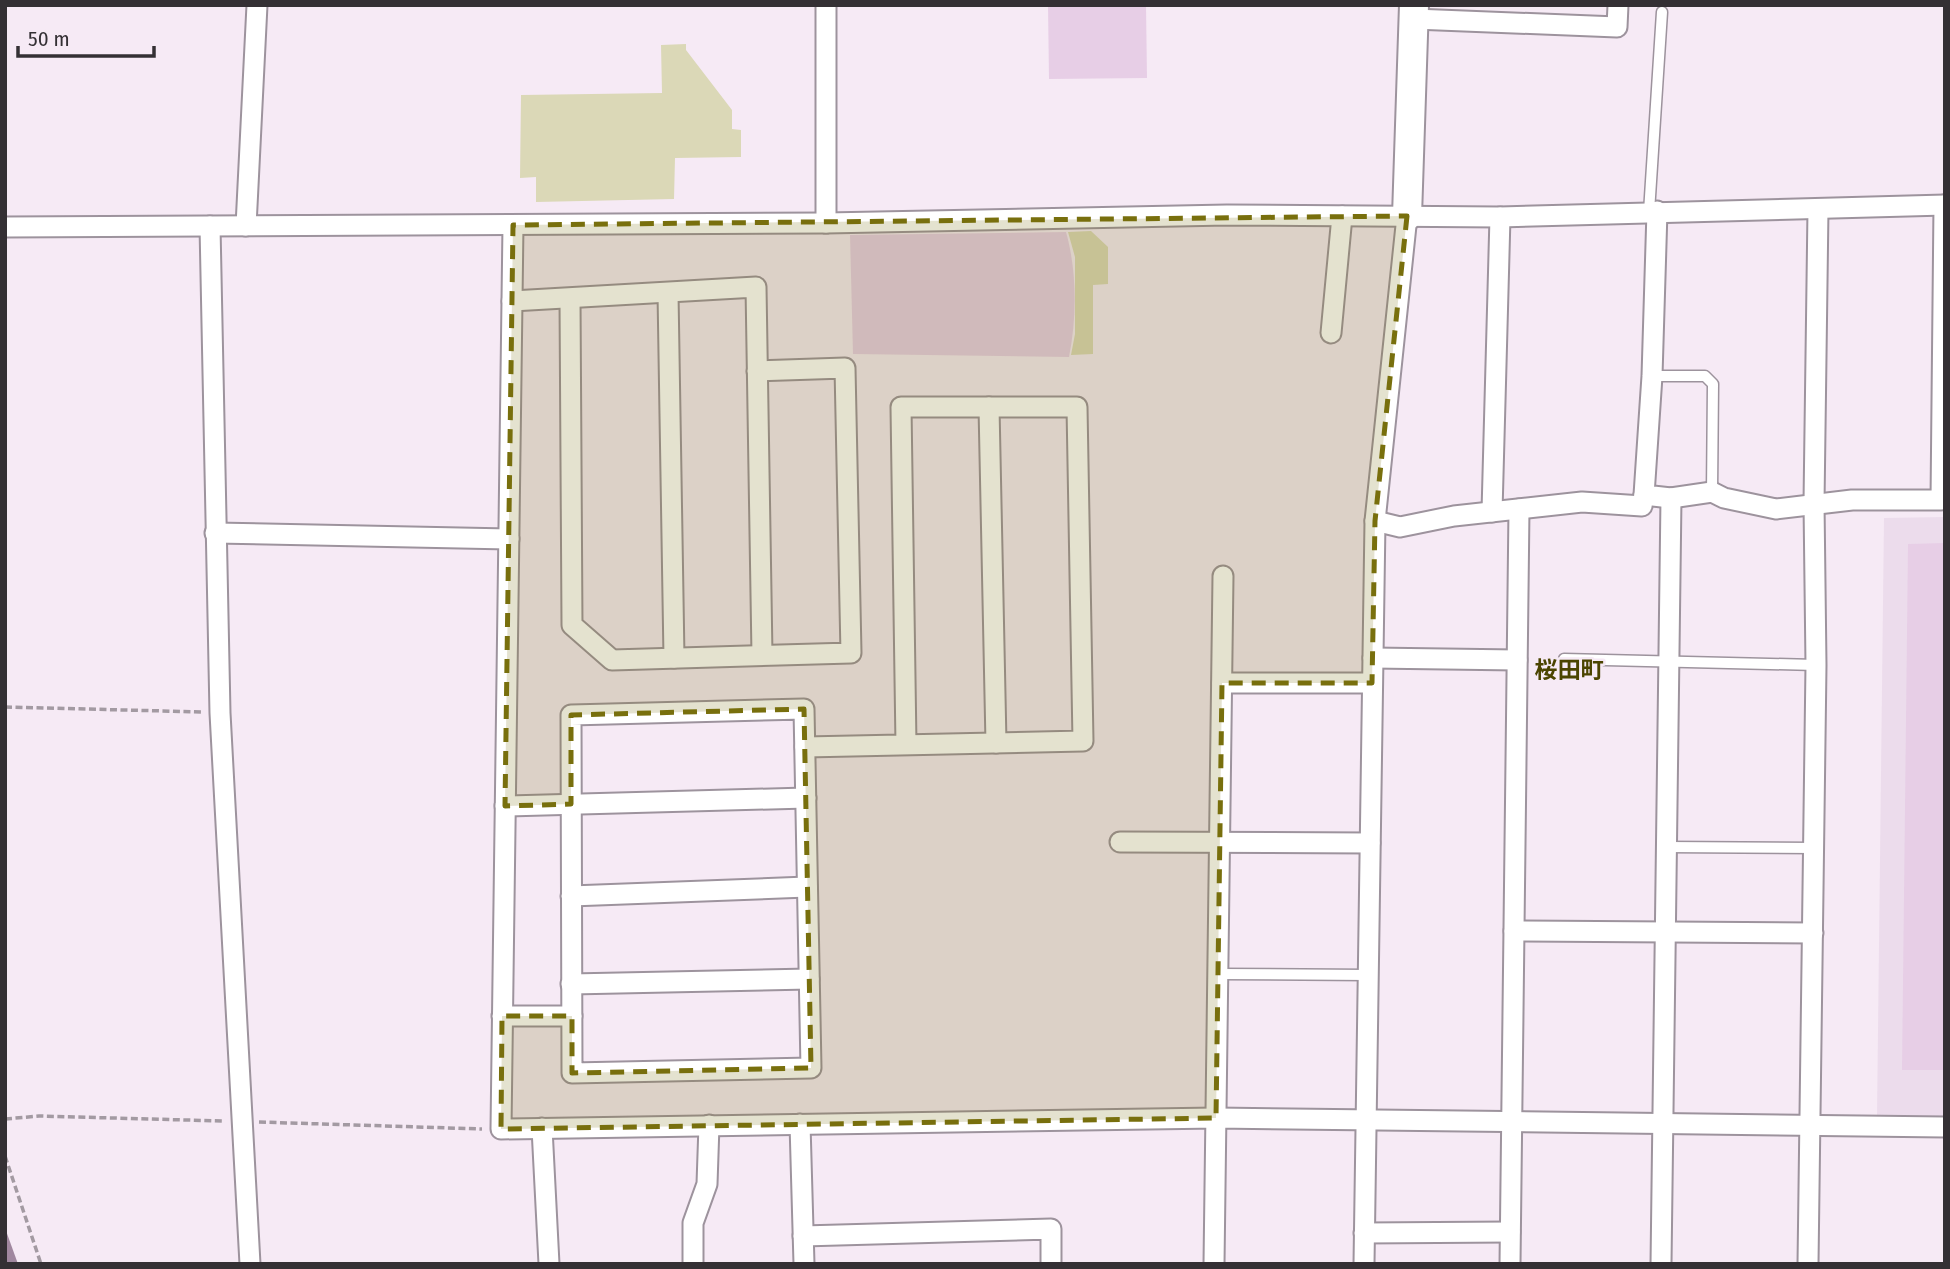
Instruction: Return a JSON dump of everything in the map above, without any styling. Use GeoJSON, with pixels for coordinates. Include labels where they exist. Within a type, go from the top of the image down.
{"type":"FeatureCollection","features":[{"type":"Feature","properties":{"kind":"street"},"geometry":{"type":"LineString","coordinates":[[246,226],[257,5]]}},
{"type":"Feature","properties":{"kind":"street"},"geometry":{"type":"LineString","coordinates":[[826,5],[826,223]]}},
{"type":"Feature","properties":{"kind":"street"},"geometry":{"type":"LineString","coordinates":[[1364,1264],[1375,521],[1407,216],[1414,12],[1617,27],[1618,5]]}},
{"type":"Feature","properties":{"kind":"street"},"geometry":{"type":"LineString","coordinates":[[5,227],[826,223],[1227,215],[1500,217],[1944,205],[1941,500],[1861,500],[1776,509],[1724,498],[1712,492],[1671,498],[1644,495]]}},
{"type":"Feature","properties":{"kind":"street"},"geometry":{"type":"LineString","coordinates":[[1808,1264],[1816,664],[1814,503],[1818,209]]}},
{"type":"Feature","properties":{"kind":"street"},"geometry":{"type":"LineString","coordinates":[[1375,521],[1400,527],[1454,516],[1582,502],[1643,506],[1652,376],[1653,211]]}},
{"type":"Feature","properties":{"kind":"street"},"geometry":{"type":"LineString","coordinates":[[1331,333],[1342,216]]}},
{"type":"Feature","properties":{"kind":"street"},"geometry":{"type":"LineString","coordinates":[[1492,512],[1500,217]]}},
{"type":"Feature","properties":{"kind":"street"},"geometry":{"type":"LineString","coordinates":[[513,225],[500,1129],[1216,1118],[1945,1127]]}},
{"type":"Feature","properties":{"kind":"street"},"geometry":{"type":"LineString","coordinates":[[210,226],[220,713],[250,1264]]}},
{"type":"Feature","properties":{"kind":"street"},"geometry":{"type":"LineString","coordinates":[[512,301],[756,287],[762,655]]}},
{"type":"Feature","properties":{"kind":"street"},"geometry":{"type":"LineString","coordinates":[[668,293],[674,658]]}},
{"type":"Feature","properties":{"kind":"street"},"geometry":{"type":"LineString","coordinates":[[570,299],[572,625],[612,660],[851,653],[845,368],[757,371]]}},
{"type":"Feature","properties":{"kind":"street"},"geometry":{"type":"LineString","coordinates":[[805,747],[906,745],[1083,741],[1077,407],[901,407],[906,745]]}},
{"type":"Feature","properties":{"kind":"street"},"geometry":{"type":"LineString","coordinates":[[989,407],[996,743]]}},
{"type":"Feature","properties":{"kind":"street"},"geometry":{"type":"LineString","coordinates":[[1661,1264],[1671,498]]}},
{"type":"Feature","properties":{"kind":"street"},"geometry":{"type":"LineString","coordinates":[[1510,1264],[1519,509]]}},
{"type":"Feature","properties":{"kind":"street"},"geometry":{"type":"LineString","coordinates":[[215,533],[509,539]]}},
{"type":"Feature","properties":{"kind":"street"},"geometry":{"type":"LineString","coordinates":[[1214,1264],[1223,576]]}},
{"type":"Feature","properties":{"kind":"street"},"geometry":{"type":"LineString","coordinates":[[1373,659],[1517,660]]}},
{"type":"Feature","properties":{"kind":"street"},"geometry":{"type":"LineString","coordinates":[[1222,683],[1372,683]]}},
{"type":"Feature","properties":{"kind":"street"},"geometry":{"type":"LineString","coordinates":[[804,709],[806,798],[811,1068],[572,1073],[571,715],[804,709]]}},
{"type":"Feature","properties":{"kind":"street"},"geometry":{"type":"LineString","coordinates":[[505,806],[806,798]]}},
{"type":"Feature","properties":{"kind":"street"},"geometry":{"type":"LineString","coordinates":[[1120,842],[1370,843]]}},
{"type":"Feature","properties":{"kind":"street"},"geometry":{"type":"LineString","coordinates":[[571,896],[807,887]]}},
{"type":"Feature","properties":{"kind":"street"},"geometry":{"type":"LineString","coordinates":[[1514,931],[1813,933]]}},
{"type":"Feature","properties":{"kind":"street"},"geometry":{"type":"LineString","coordinates":[[571,984],[809,979]]}},
{"type":"Feature","properties":{"kind":"street"},"geometry":{"type":"LineString","coordinates":[[502,1016],[572,1016]]}},
{"type":"Feature","properties":{"kind":"street"},"geometry":{"type":"LineString","coordinates":[[800,1124],[804,1264]]}},
{"type":"Feature","properties":{"kind":"street"},"geometry":{"type":"LineString","coordinates":[[693,1264],[693,1223],[707,1184],[709,1125]]}},
{"type":"Feature","properties":{"kind":"street"},"geometry":{"type":"LineString","coordinates":[[542,1128],[550,1264]]}},
{"type":"Feature","properties":{"kind":"street"},"geometry":{"type":"LineString","coordinates":[[803,1236],[1051,1229],[1051,1264]]}},
{"type":"Feature","properties":{"kind":"street"},"geometry":{"type":"LineString","coordinates":[[1364,1233],[1510,1232]]}},
{"type":"Feature","properties":{"kind":"lane"},"geometry":{"type":"LineString","coordinates":[[1653,211],[1662,12]]}},
{"type":"Feature","properties":{"kind":"lane"},"geometry":{"type":"LineString","coordinates":[[1652,376],[1705,376],[1713,384],[1712,492]]}},
{"type":"Feature","properties":{"kind":"lane"},"geometry":{"type":"LineString","coordinates":[[1564,659],[1816,664]]}},
{"type":"Feature","properties":{"kind":"lane"},"geometry":{"type":"LineString","coordinates":[[1666,847],[1814,848]]}},
{"type":"Feature","properties":{"kind":"lane"},"geometry":{"type":"LineString","coordinates":[[1218,974],[1368,975]]}},
{"type":"Feature","properties":{"kind":"path"},"geometry":{"type":"LineString","coordinates":[[5,707],[220,713]]}},
{"type":"Feature","properties":{"kind":"path"},"geometry":{"type":"LineString","coordinates":[[5,1119],[39,1116],[500,1129]]}},
{"type":"Feature","properties":{"kind":"path"},"geometry":{"type":"LineString","coordinates":[[5,1156],[41,1264]]}},
{"type":"Feature","properties":{"kind":"highlighted area"},"geometry":{"type":"Polygon","coordinates":[[[1407,216],[1375,521],[1372,683],[1222,683],[1216,1118],[501,1129],[502,1016],[572,1016],[572,1073],[811,1068],[804,709],[571,715],[571,804],[505,806],[513,225],[1407,216]]]}},
{"type":"Feature","properties":{"kind":"shaded area"},"geometry":{"type":"Polygon","coordinates":[[[1048,5],[1146,5],[1147,78],[1049,79],[1048,5]]]}},
{"type":"Feature","properties":{"kind":"shaded area"},"geometry":{"type":"Polygon","coordinates":[[[1066,232],[1075,294],[1069,357],[853,354],[850,235],[1066,232]]]}},
{"type":"Feature","properties":{"kind":"shaded area"},"geometry":{"type":"Polygon","coordinates":[[[1945,517],[1945,1117],[1877,1116],[1884,518],[1945,517]]]}},
{"type":"Feature","properties":{"kind":"shaded area"},"geometry":{"type":"Polygon","coordinates":[[[1945,543],[1945,1070],[1902,1070],[1908,544],[1945,543]]]}},
{"type":"Feature","properties":{"kind":"shaded area"},"geometry":{"type":"Polygon","coordinates":[[[5,1228],[18,1264],[5,1264],[5,1228]]]}},
{"type":"Feature","properties":{"kind":"building"},"geometry":{"type":"Polygon","coordinates":[[[686,44],[686,50],[732,110],[732,129],[741,130],[741,157],[675,158],[674,199],[536,202],[536,177],[520,178],[521,95],[662,93],[661,45],[686,44]]]}},
{"type":"Feature","properties":{"kind":"building"},"geometry":{"type":"Polygon","coordinates":[[[1091,231],[1108,247],[1108,284],[1093,285],[1093,354],[1071,355],[1075,334],[1075,257],[1068,232],[1091,231]]]}},
{"type":"Feature","properties":{"kind":"district","name":"桜田町"},"geometry":{"type":"Point","coordinates":[1569,670]}}]}
